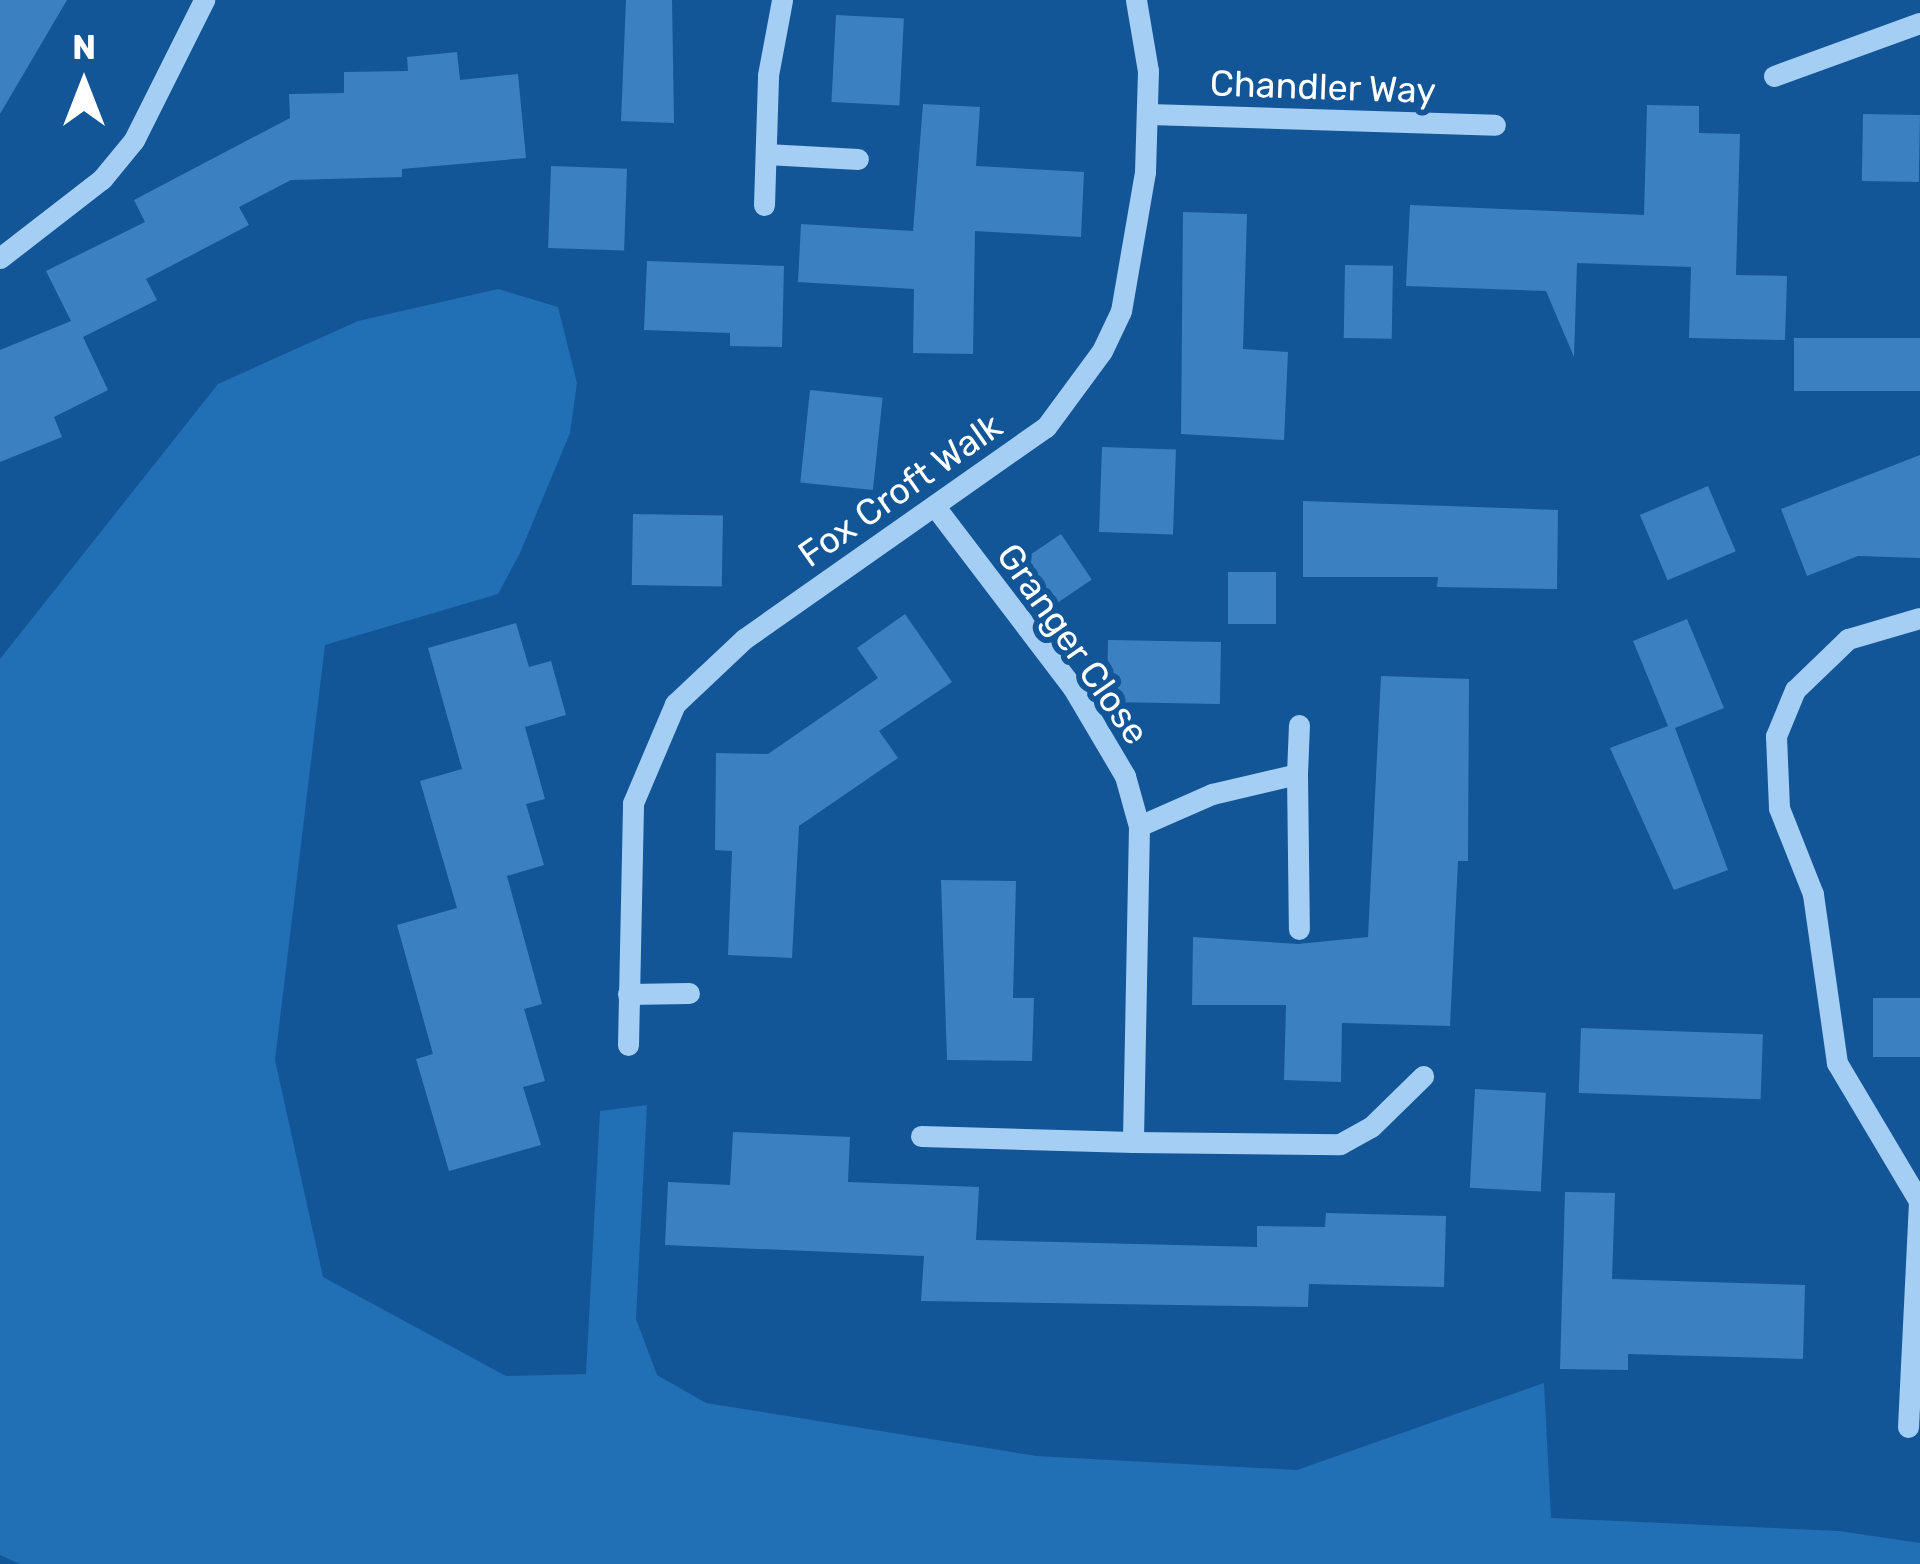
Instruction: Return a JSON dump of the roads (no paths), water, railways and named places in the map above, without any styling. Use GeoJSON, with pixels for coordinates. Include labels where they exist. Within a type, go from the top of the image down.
{"type":"FeatureCollection","features":[{"type":"Feature","properties":{"kind":"street"},"geometry":{"type":"LineString","coordinates":[[0,258],[102,178],[134,140],[204,0]]}},
{"type":"Feature","properties":{"kind":"street"},"geometry":{"type":"LineString","coordinates":[[764,205],[768,75],[782,0]]}},
{"type":"Feature","properties":{"kind":"street","name":"Fox Croft Walk"},"geometry":{"type":"LineString","coordinates":[[628,1045],[632,803],[657,732],[705,671],[744,639],[1046,427],[1102,351],[1131,268],[1149,114],[1136,0]]}},
{"type":"Feature","properties":{"kind":"street"},"geometry":{"type":"LineString","coordinates":[[1774,76],[1920,23]]}},
{"type":"Feature","properties":{"kind":"street","name":"Chandler Way"},"geometry":{"type":"LineString","coordinates":[[1149,114],[1495,125]]}},
{"type":"Feature","properties":{"kind":"street"},"geometry":{"type":"LineString","coordinates":[[766,154],[858,159]]}},
{"type":"Feature","properties":{"kind":"street","name":"Granger Close"},"geometry":{"type":"LineString","coordinates":[[936,508],[1072,688],[1125,776],[1139,826],[1133,1142]]}},
{"type":"Feature","properties":{"kind":"street"},"geometry":{"type":"LineString","coordinates":[[1908,1427],[1919,1201],[1837,1063],[1813,894],[1779,808],[1776,736],[1795,690],[1849,639],[1920,618]]}},
{"type":"Feature","properties":{"kind":"street"},"geometry":{"type":"LineString","coordinates":[[1298,725],[1298,929]]}},
{"type":"Feature","properties":{"kind":"street"},"geometry":{"type":"LineString","coordinates":[[1139,826],[1212,794],[1297,774]]}},
{"type":"Feature","properties":{"kind":"street"},"geometry":{"type":"LineString","coordinates":[[628,994],[689,994]]}},
{"type":"Feature","properties":{"kind":"street"},"geometry":{"type":"LineString","coordinates":[[921,1136],[1340,1144],[1371,1127],[1423,1076]]}}]}
